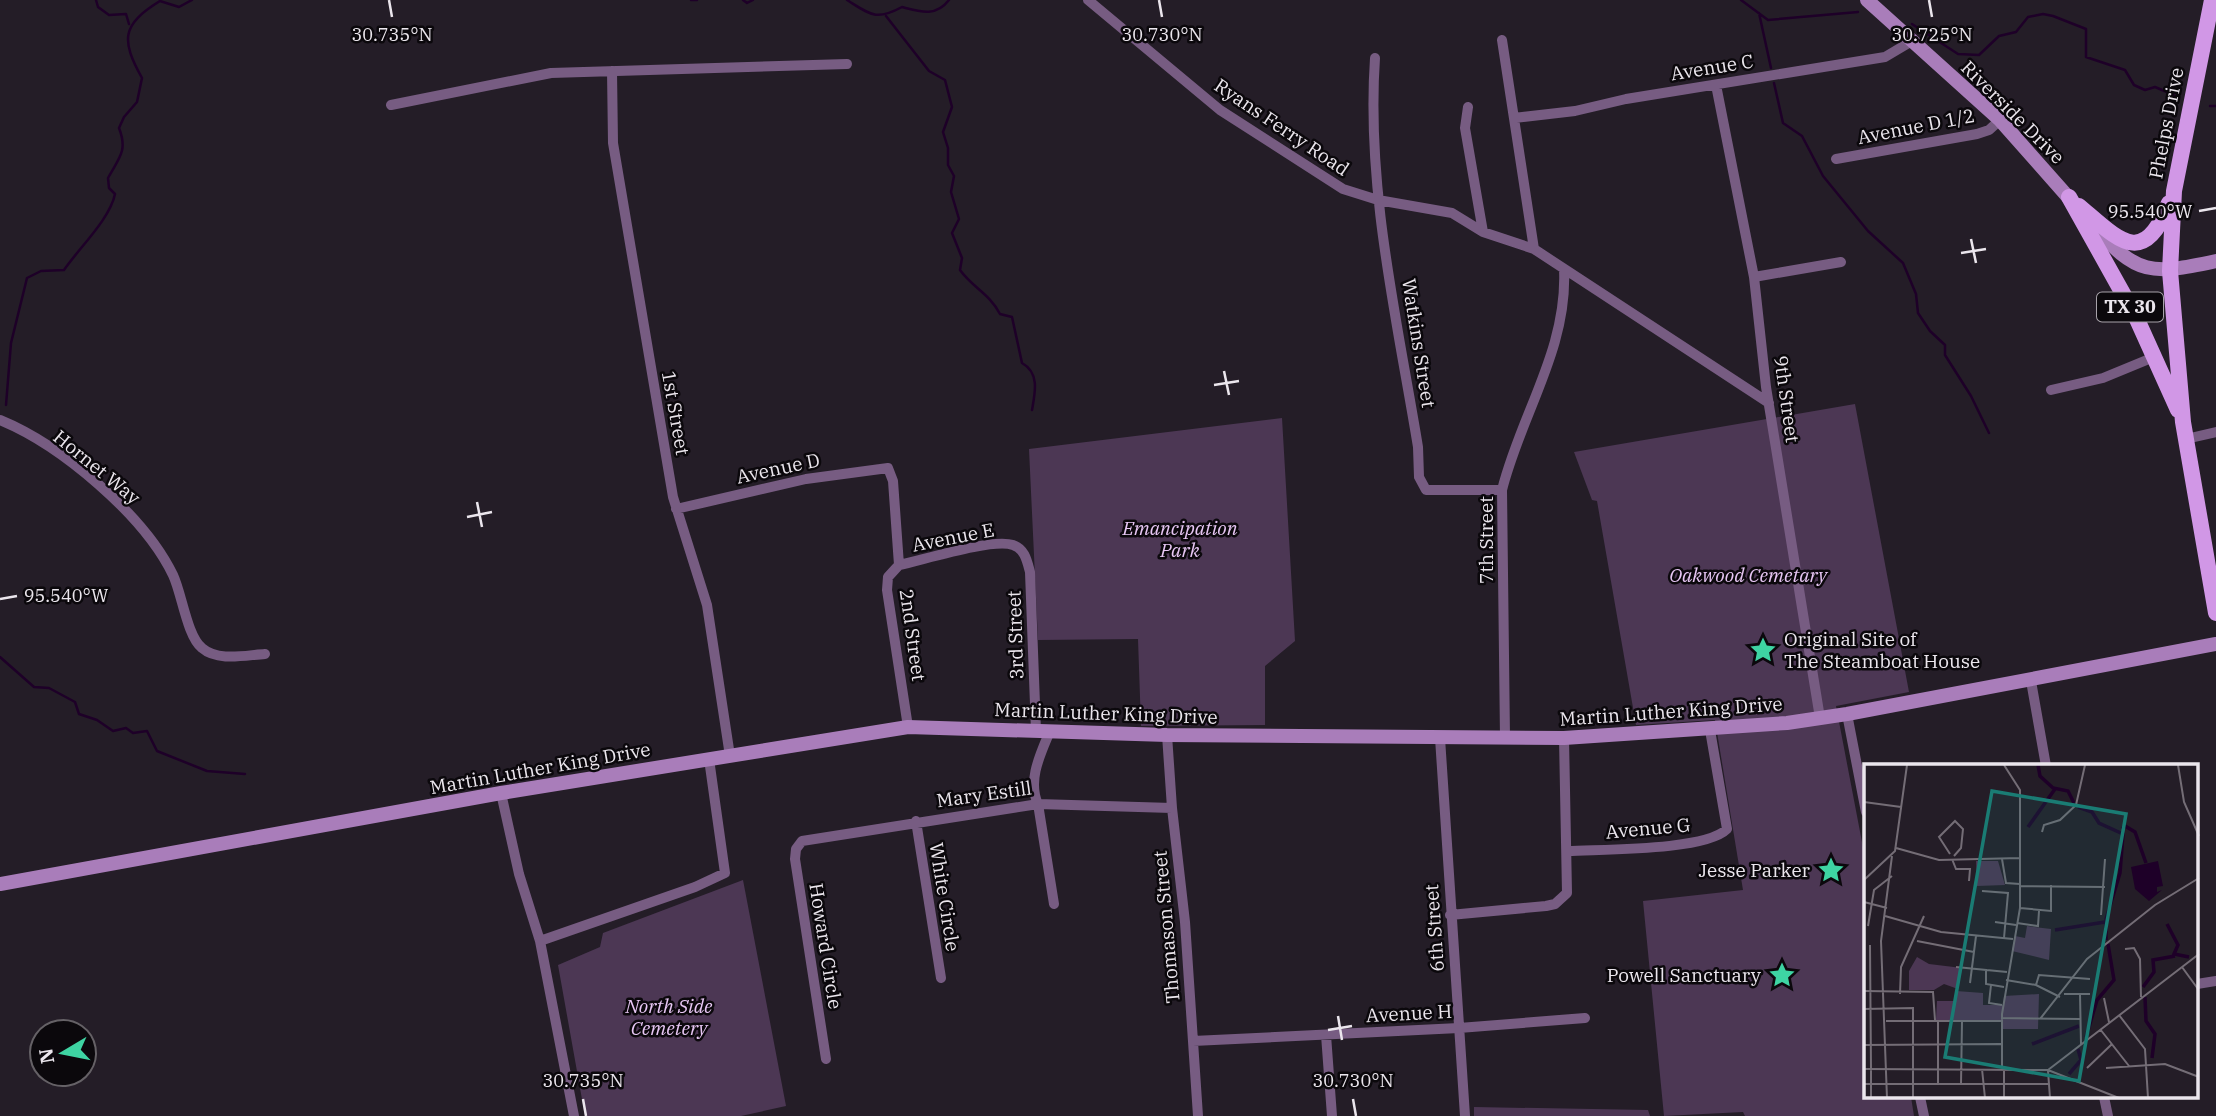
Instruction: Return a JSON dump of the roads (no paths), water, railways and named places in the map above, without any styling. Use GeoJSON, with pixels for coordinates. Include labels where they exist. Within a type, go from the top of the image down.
{"type":"FeatureCollection","features":[{"type":"Feature","properties":{"kind":"main road","name":"Phelps Drive"},"geometry":{"type":"LineString","coordinates":[[2183,422],[2170,271],[2174,191],[2212,0]]}},
{"type":"Feature","properties":{"kind":"main road"},"geometry":{"type":"LineString","coordinates":[[2068,197],[2121,242],[2136,244],[2148,238],[2164,217],[2174,191]]}},
{"type":"Feature","properties":{"kind":"main road","name":"TX 30"},"geometry":{"type":"LineString","coordinates":[[2068,197],[2136,317],[2183,422]]}},
{"type":"Feature","properties":{"kind":"main road"},"geometry":{"type":"LineString","coordinates":[[2183,422],[2216,614]]}},
{"type":"Feature","properties":{"kind":"street","name":"Ryans Ferry Road"},"geometry":{"type":"LineString","coordinates":[[1088,0],[1220,110],[1343,189],[1378,200],[1452,212],[1483,232],[1534,249],[1769,403]]}},
{"type":"Feature","properties":{"kind":"street","name":"Riverside Drive"},"geometry":{"type":"LineString","coordinates":[[1867,0],[2000,120],[2068,197]]}},
{"type":"Feature","properties":{"kind":"street"},"geometry":{"type":"LineString","coordinates":[[1502,40],[1534,249]]}},
{"type":"Feature","properties":{"kind":"street","name":"Avenue C"},"geometry":{"type":"LineString","coordinates":[[1514,118],[1574,111],[1626,99],[1885,57],[1912,41]]}},
{"type":"Feature","properties":{"kind":"street","name":"Watkins Street"},"geometry":{"type":"LineString","coordinates":[[1375,58],[1372,104],[1378,200],[1418,447],[1419,477],[1426,490],[1502,490]]}},
{"type":"Feature","properties":{"kind":"street"},"geometry":{"type":"LineString","coordinates":[[391,105],[551,73],[848,64]]}},
{"type":"Feature","properties":{"kind":"street","name":"1st Street"},"geometry":{"type":"LineString","coordinates":[[612,71],[612,143],[676,509],[707,605],[730,756]]}},
{"type":"Feature","properties":{"kind":"street","name":"9th Street"},"geometry":{"type":"LineString","coordinates":[[1716,85],[1754,277],[1769,403],[1821,718]]}},
{"type":"Feature","properties":{"kind":"street"},"geometry":{"type":"LineString","coordinates":[[1468,107],[1465,128],[1483,232]]}},
{"type":"Feature","properties":{"kind":"street","name":"Avenue D 1/2"},"geometry":{"type":"LineString","coordinates":[[1836,159],[1977,134],[1989,130],[2000,120]]}},
{"type":"Feature","properties":{"kind":"street","name":"TX 30"},"geometry":{"type":"LineString","coordinates":[[2068,197],[2115,251],[2150,270],[2170,271]]}},
{"type":"Feature","properties":{"kind":"street"},"geometry":{"type":"LineString","coordinates":[[2170,271],[2216,261]]}},
{"type":"Feature","properties":{"kind":"street"},"geometry":{"type":"LineString","coordinates":[[1754,277],[1840,262]]}},
{"type":"Feature","properties":{"kind":"street","name":"7th Street"},"geometry":{"type":"LineString","coordinates":[[1505,738],[1502,490],[1509,462],[1550,365],[1565,304],[1564,269]]}},
{"type":"Feature","properties":{"kind":"street"},"geometry":{"type":"LineString","coordinates":[[2051,390],[2103,378],[2154,357]]}},
{"type":"Feature","properties":{"kind":"street","name":"Hornet Way"},"geometry":{"type":"LineString","coordinates":[[0,420],[68,463],[109,493],[142,526],[174,578],[200,647],[211,654],[226,656],[265,654]]}},
{"type":"Feature","properties":{"kind":"street"},"geometry":{"type":"LineString","coordinates":[[2186,439],[2216,432]]}},
{"type":"Feature","properties":{"kind":"street","name":"Avenue D"},"geometry":{"type":"LineString","coordinates":[[676,509],[806,479],[888,468]]}},
{"type":"Feature","properties":{"kind":"street","name":"2nd Street"},"geometry":{"type":"LineString","coordinates":[[888,468],[893,481],[899,565],[888,577],[887,590],[908,727]]}},
{"type":"Feature","properties":{"kind":"street","name":"Avenue E"},"geometry":{"type":"LineString","coordinates":[[899,565],[995,544],[1014,545]]}},
{"type":"Feature","properties":{"kind":"street","name":"3rd Street"},"geometry":{"type":"LineString","coordinates":[[1014,545],[1024,552],[1030,572],[1043,731]]}},
{"type":"Feature","properties":{"kind":"street","name":"Martin Luther King Drive"},"geometry":{"type":"LineString","coordinates":[[0,884],[502,793],[908,727],[1167,735],[1440,738],[1564,738],[1710,730],[1847,714],[2216,644]]}},
{"type":"Feature","properties":{"kind":"street"},"geometry":{"type":"LineString","coordinates":[[2031,681],[2046,764]]}},
{"type":"Feature","properties":{"kind":"street"},"geometry":{"type":"LineString","coordinates":[[1847,714],[1864,803]]}},
{"type":"Feature","properties":{"kind":"street","name":"Avenue G"},"geometry":{"type":"LineString","coordinates":[[1568,850],[1689,844],[1717,838],[1727,829],[1710,730]]}},
{"type":"Feature","properties":{"kind":"street"},"geometry":{"type":"LineString","coordinates":[[1043,731],[1036,765],[1034,795],[1038,804],[1054,904]]}},
{"type":"Feature","properties":{"kind":"street","name":"Thomason Street"},"geometry":{"type":"LineString","coordinates":[[1167,735],[1185,922],[1198,1116]]}},
{"type":"Feature","properties":{"kind":"street","name":"6th Street"},"geometry":{"type":"LineString","coordinates":[[1440,738],[1465,1116]]}},
{"type":"Feature","properties":{"kind":"street"},"geometry":{"type":"LineString","coordinates":[[1450,915],[1546,906],[1563,899],[1568,886],[1564,738]]}},
{"type":"Feature","properties":{"kind":"street"},"geometry":{"type":"LineString","coordinates":[[540,941],[695,887],[725,873],[709,759]]}},
{"type":"Feature","properties":{"kind":"street"},"geometry":{"type":"LineString","coordinates":[[502,793],[519,874],[540,941],[574,1116]]}},
{"type":"Feature","properties":{"kind":"street","name":"Mary Estill"},"geometry":{"type":"LineString","coordinates":[[802,841],[916,821],[1038,804],[1172,808]]}},
{"type":"Feature","properties":{"kind":"street","name":"White Circle"},"geometry":{"type":"LineString","coordinates":[[916,821],[941,978]]}},
{"type":"Feature","properties":{"kind":"street","name":"Howard Circle"},"geometry":{"type":"LineString","coordinates":[[802,841],[796,849],[794,859],[826,1059]]}},
{"type":"Feature","properties":{"kind":"street"},"geometry":{"type":"LineString","coordinates":[[2198,984],[2216,981]]}},
{"type":"Feature","properties":{"kind":"street","name":"Avenue H"},"geometry":{"type":"LineString","coordinates":[[1193,1041],[1459,1028],[1585,1018]]}},
{"type":"Feature","properties":{"kind":"street"},"geometry":{"type":"LineString","coordinates":[[1326,1035],[1332,1116]]}},
{"type":"Feature","properties":{"kind":"street"},"geometry":{"type":"LineString","coordinates":[[1920,1098],[1924,1116]]}},
{"type":"Feature","properties":{"kind":"street"},"geometry":{"type":"LineString","coordinates":[[2104,1098],[2108,1116]]}},
{"type":"Feature","properties":{"kind":"waterway"},"geometry":{"type":"LineString","coordinates":[[96,0],[98,7],[109,15],[126,14],[129,24]]}},
{"type":"Feature","properties":{"kind":"waterway"},"geometry":{"type":"LineString","coordinates":[[6,405],[11,343],[27,278],[41,271],[64,270],[101,223],[112,204],[115,194],[109,188],[108,178],[122,149],[119,128],[124,117],[137,102],[142,78],[130,53],[128,34],[138,18],[160,1],[179,7],[192,0]]}},
{"type":"Feature","properties":{"kind":"waterway"},"geometry":{"type":"LineString","coordinates":[[691,0],[697,0]]}},
{"type":"Feature","properties":{"kind":"waterway"},"geometry":{"type":"LineString","coordinates":[[743,0],[747,3],[753,0]]}},
{"type":"Feature","properties":{"kind":"waterway"},"geometry":{"type":"LineString","coordinates":[[847,0],[868,12],[880,15],[902,7],[933,11],[949,0]]}},
{"type":"Feature","properties":{"kind":"waterway"},"geometry":{"type":"LineString","coordinates":[[1741,0],[1768,20],[1858,12]]}},
{"type":"Feature","properties":{"kind":"waterway"},"geometry":{"type":"LineString","coordinates":[[1759,13],[1771,68]]}},
{"type":"Feature","properties":{"kind":"waterway"},"geometry":{"type":"LineString","coordinates":[[1912,24],[1958,54],[1979,55],[1999,36],[2016,32],[2028,17],[2043,14],[2053,16],[2086,29],[2086,57],[2125,70],[2134,85],[2145,90],[2155,87],[2174,95]]}},
{"type":"Feature","properties":{"kind":"waterway"},"geometry":{"type":"LineString","coordinates":[[886,16],[929,71],[945,80],[952,107],[943,132],[948,148],[948,165],[954,176],[951,192],[959,219],[952,233],[962,258],[960,270],[1000,314],[1012,317],[1022,363],[1028,367],[1034,378],[1032,410]]}},
{"type":"Feature","properties":{"kind":"waterway"},"geometry":{"type":"LineString","coordinates":[[1774,83],[1783,123],[1802,136],[1823,176],[1868,231],[1903,263],[1916,294],[1918,313],[1930,331],[1945,345],[1945,355],[1971,396],[1989,433]]}},
{"type":"Feature","properties":{"kind":"waterway"},"geometry":{"type":"LineString","coordinates":[[2210,106],[2216,106]]}},
{"type":"Feature","properties":{"kind":"waterway"},"geometry":{"type":"LineString","coordinates":[[0,657],[34,687],[49,688],[75,702],[79,714],[97,720],[113,731],[126,728],[133,733],[147,731],[157,751],[207,771],[245,774]]}},
{"type":"Feature","properties":{"kind":"place","name":"Original Site of The Steamboat House"},"geometry":{"type":"Point","coordinates":[1763,650]}},
{"type":"Feature","properties":{"kind":"place","name":"Jesse Parker"},"geometry":{"type":"Point","coordinates":[1831,870]}},
{"type":"Feature","properties":{"kind":"place","name":"Powell Sanctuary"},"geometry":{"type":"Point","coordinates":[1782,975]}},
{"type":"Feature","properties":{"kind":"park label","name":"Emancipation Park"},"geometry":{"type":"Point","coordinates":[1180,539]}},
{"type":"Feature","properties":{"kind":"park label","name":"Oakwood Cemetary"},"geometry":{"type":"Point","coordinates":[1748,575]}},
{"type":"Feature","properties":{"kind":"park label","name":"North Side Cemetery"},"geometry":{"type":"Point","coordinates":[669,1017]}}]}
